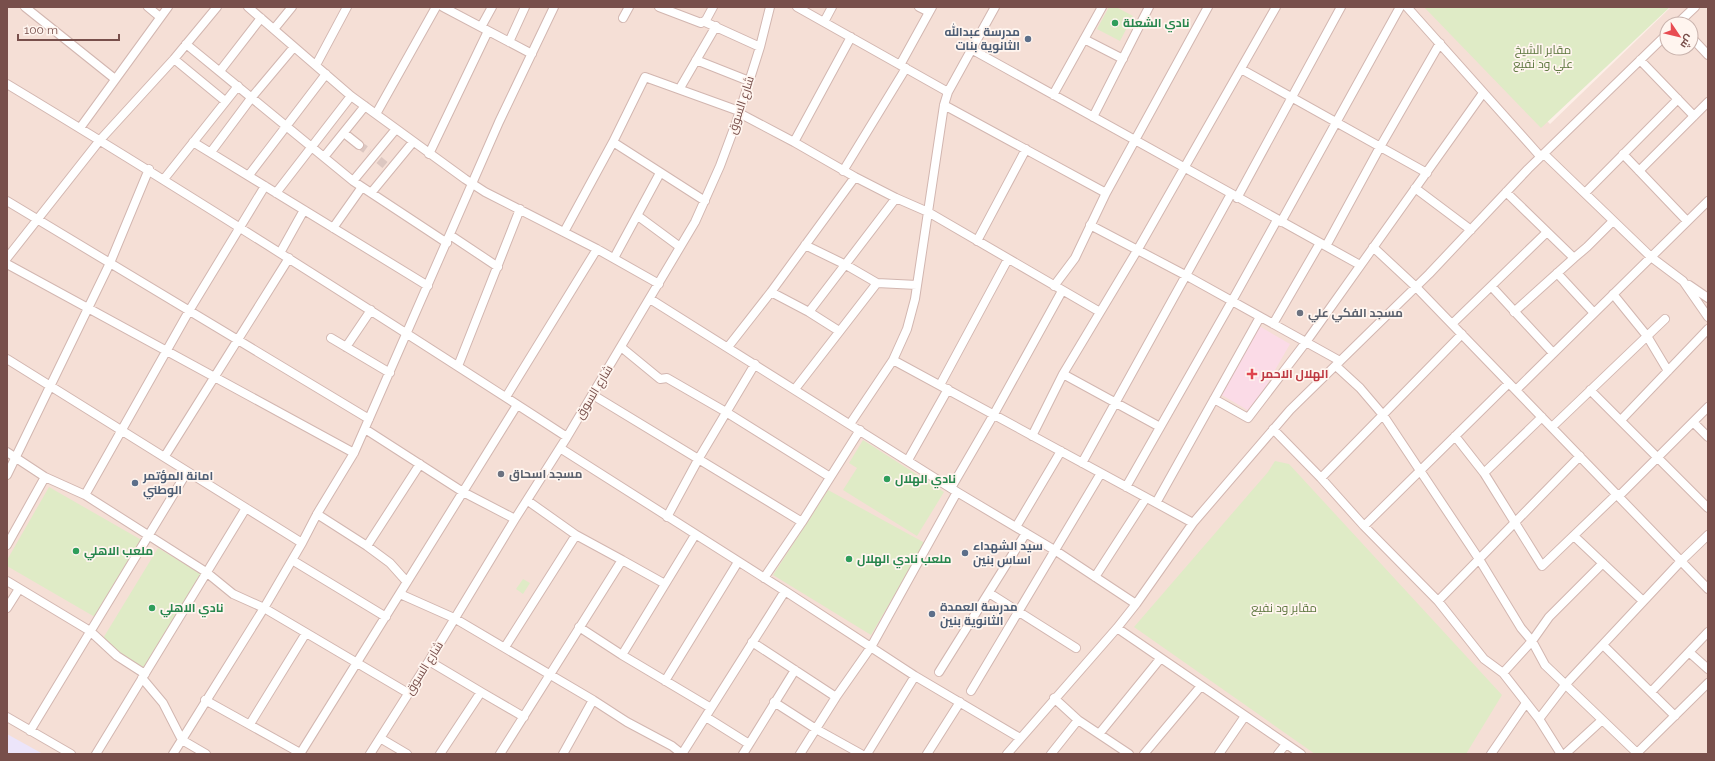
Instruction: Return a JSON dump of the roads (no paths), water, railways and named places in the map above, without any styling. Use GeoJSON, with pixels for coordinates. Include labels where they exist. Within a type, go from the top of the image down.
{"type":"FeatureCollection","features":[{"type":"Feature","properties":{"kind":"street"},"geometry":{"type":"LineString","coordinates":[[25,7],[115,79]]}},
{"type":"Feature","properties":{"kind":"street"},"geometry":{"type":"LineString","coordinates":[[148,7],[160,17]]}},
{"type":"Feature","properties":{"kind":"street"},"geometry":{"type":"LineString","coordinates":[[80,128],[168,7]]}},
{"type":"Feature","properties":{"kind":"street"},"geometry":{"type":"LineString","coordinates":[[7,258],[100,140],[174,59],[218,7]]}},
{"type":"Feature","properties":{"kind":"street"},"geometry":{"type":"LineString","coordinates":[[248,7],[351,96],[472,184],[614,258],[659,284]]}},
{"type":"Feature","properties":{"kind":"street"},"geometry":{"type":"LineString","coordinates":[[274,29],[292,7]]}},
{"type":"Feature","properties":{"kind":"street"},"geometry":{"type":"LineString","coordinates":[[316,65],[347,7]]}},
{"type":"Feature","properties":{"kind":"street"},"geometry":{"type":"LineString","coordinates":[[376,114],[436,7]]}},
{"type":"Feature","properties":{"kind":"street"},"geometry":{"type":"LineString","coordinates":[[429,154],[485,29],[492,7]]}},
{"type":"Feature","properties":{"kind":"street"},"geometry":{"type":"LineString","coordinates":[[509,42],[524,7]]}},
{"type":"Feature","properties":{"kind":"street"},"geometry":{"type":"LineString","coordinates":[[623,18],[629,7]]}},
{"type":"Feature","properties":{"kind":"street"},"geometry":{"type":"LineString","coordinates":[[659,7],[699,23],[705,22],[716,26],[760,47]]}},
{"type":"Feature","properties":{"kind":"street"},"geometry":{"type":"LineString","coordinates":[[705,22],[712,7]]}},
{"type":"Feature","properties":{"kind":"street","name":"شارع السوق"},"geometry":{"type":"LineString","coordinates":[[370,754],[567,437],[659,284],[705,201],[720,166],[739,112],[760,47],[770,7]]}},
{"type":"Feature","properties":{"kind":"street"},"geometry":{"type":"LineString","coordinates":[[796,7],[948,92]]}},
{"type":"Feature","properties":{"kind":"street"},"geometry":{"type":"LineString","coordinates":[[824,22],[832,7]]}},
{"type":"Feature","properties":{"kind":"street"},"geometry":{"type":"LineString","coordinates":[[843,171],[903,66],[930,10],[919,7]]}},
{"type":"Feature","properties":{"kind":"street"},"geometry":{"type":"LineString","coordinates":[[850,424],[893,360],[907,329],[915,299],[944,105],[948,92],[995,7]]}},
{"type":"Feature","properties":{"kind":"street"},"geometry":{"type":"LineString","coordinates":[[1052,95],[1102,7]]}},
{"type":"Feature","properties":{"kind":"street"},"geometry":{"type":"LineString","coordinates":[[1093,117],[1150,7]]}},
{"type":"Feature","properties":{"kind":"street"},"geometry":{"type":"LineString","coordinates":[[1054,286],[1075,258],[1106,193],[1134,140],[1208,7]]}},
{"type":"Feature","properties":{"kind":"street"},"geometry":{"type":"LineString","coordinates":[[1032,436],[1063,374],[1138,249],[1276,7]]}},
{"type":"Feature","properties":{"kind":"street"},"geometry":{"type":"LineString","coordinates":[[1082,463],[1114,403],[1187,276],[1292,98],[1341,7]]}},
{"type":"Feature","properties":{"kind":"street"},"geometry":{"type":"LineString","coordinates":[[1126,487],[1336,122],[1400,7]]}},
{"type":"Feature","properties":{"kind":"street"},"geometry":{"type":"LineString","coordinates":[[1407,7],[1483,93],[1542,155],[1585,193],[1651,257],[1708,298]]}},
{"type":"Feature","properties":{"kind":"street"},"geometry":{"type":"LineString","coordinates":[[1686,16],[1694,7]]}},
{"type":"Feature","properties":{"kind":"street"},"geometry":{"type":"LineString","coordinates":[[447,8],[532,54]]}},
{"type":"Feature","properties":{"kind":"street"},"geometry":{"type":"LineString","coordinates":[[173,754],[205,700],[264,608],[317,514],[354,453],[472,184],[532,54],[551,8]]}},
{"type":"Feature","properties":{"kind":"street"},"geometry":{"type":"LineString","coordinates":[[220,71],[261,18]]}},
{"type":"Feature","properties":{"kind":"street"},"geometry":{"type":"LineString","coordinates":[[680,88],[716,26]]}},
{"type":"Feature","properties":{"kind":"street"},"geometry":{"type":"LineString","coordinates":[[794,142],[851,37]]}},
{"type":"Feature","properties":{"kind":"street"},"geometry":{"type":"LineString","coordinates":[[1084,39],[1123,59]]}},
{"type":"Feature","properties":{"kind":"street"},"geometry":{"type":"LineString","coordinates":[[1007,754],[1136,604],[1193,523],[1273,429],[1416,287],[1542,155],[1659,42]]}},
{"type":"Feature","properties":{"kind":"street"},"geometry":{"type":"LineString","coordinates":[[1273,324],[1323,245],[1440,43]]}},
{"type":"Feature","properties":{"kind":"street"},"geometry":{"type":"LineString","coordinates":[[186,44],[352,181],[448,239],[498,267]]}},
{"type":"Feature","properties":{"kind":"street"},"geometry":{"type":"LineString","coordinates":[[1699,45],[1708,54]]}},
{"type":"Feature","properties":{"kind":"street"},"geometry":{"type":"LineString","coordinates":[[211,152],[252,98],[294,47]]}},
{"type":"Feature","properties":{"kind":"street"},"geometry":{"type":"LineString","coordinates":[[971,49],[1360,265]]}},
{"type":"Feature","properties":{"kind":"street"},"geometry":{"type":"LineString","coordinates":[[174,59],[225,101]]}},
{"type":"Feature","properties":{"kind":"street"},"geometry":{"type":"LineString","coordinates":[[696,60],[749,81]]}},
{"type":"Feature","properties":{"kind":"street"},"geometry":{"type":"LineString","coordinates":[[1640,60],[1694,116]]}},
{"type":"Feature","properties":{"kind":"street"},"geometry":{"type":"LineString","coordinates":[[1241,69],[1427,173]]}},
{"type":"Feature","properties":{"kind":"street"},"geometry":{"type":"LineString","coordinates":[[249,175],[326,74]]}},
{"type":"Feature","properties":{"kind":"street"},"geometry":{"type":"LineString","coordinates":[[564,232],[613,142],[645,77],[680,88],[739,112],[854,177],[928,212],[1100,312]]}},
{"type":"Feature","properties":{"kind":"street"},"geometry":{"type":"LineString","coordinates":[[7,84],[149,169],[567,437]]}},
{"type":"Feature","properties":{"kind":"street"},"geometry":{"type":"LineString","coordinates":[[164,179],[238,86]]}},
{"type":"Feature","properties":{"kind":"street"},"geometry":{"type":"LineString","coordinates":[[1214,399],[1248,418],[1306,342],[1483,93]]}},
{"type":"Feature","properties":{"kind":"street"},"geometry":{"type":"LineString","coordinates":[[276,193],[351,96]]}},
{"type":"Feature","properties":{"kind":"street"},"geometry":{"type":"LineString","coordinates":[[1585,193],[1678,99]]}},
{"type":"Feature","properties":{"kind":"street"},"geometry":{"type":"LineString","coordinates":[[1639,171],[1708,102]]}},
{"type":"Feature","properties":{"kind":"street"},"geometry":{"type":"LineString","coordinates":[[944,105],[1106,193]]}},
{"type":"Feature","properties":{"kind":"street"},"geometry":{"type":"LineString","coordinates":[[324,157],[365,106]]}},
{"type":"Feature","properties":{"kind":"street"},"geometry":{"type":"LineString","coordinates":[[370,193],[379,160],[396,129]]}},
{"type":"Feature","properties":{"kind":"street"},"geometry":{"type":"LineString","coordinates":[[344,133],[359,145]]}},
{"type":"Feature","properties":{"kind":"street"},"geometry":{"type":"LineString","coordinates":[[193,142],[428,286]]}},
{"type":"Feature","properties":{"kind":"street"},"geometry":{"type":"LineString","coordinates":[[352,181],[379,160],[413,142]]}},
{"type":"Feature","properties":{"kind":"street"},"geometry":{"type":"LineString","coordinates":[[613,142],[705,201]]}},
{"type":"Feature","properties":{"kind":"street"},"geometry":{"type":"LineString","coordinates":[[978,241],[1026,149]]}},
{"type":"Feature","properties":{"kind":"street"},"geometry":{"type":"LineString","coordinates":[[1623,154],[1687,221]]}},
{"type":"Feature","properties":{"kind":"street"},"geometry":{"type":"LineString","coordinates":[[7,475],[110,264],[149,169]]}},
{"type":"Feature","properties":{"kind":"street"},"geometry":{"type":"LineString","coordinates":[[614,258],[660,173]]}},
{"type":"Feature","properties":{"kind":"street"},"geometry":{"type":"LineString","coordinates":[[728,347],[771,292],[854,177]]}},
{"type":"Feature","properties":{"kind":"street"},"geometry":{"type":"LineString","coordinates":[[85,495],[189,311],[265,186]]}},
{"type":"Feature","properties":{"kind":"street"},"geometry":{"type":"LineString","coordinates":[[333,228],[362,188]]}},
{"type":"Feature","properties":{"kind":"street"},"geometry":{"type":"LineString","coordinates":[[1415,188],[1470,230]]}},
{"type":"Feature","properties":{"kind":"street"},"geometry":{"type":"LineString","coordinates":[[1506,192],[1574,258]]}},
{"type":"Feature","properties":{"kind":"street"},"geometry":{"type":"LineString","coordinates":[[809,312],[896,198]]}},
{"type":"Feature","properties":{"kind":"street"},"geometry":{"type":"LineString","coordinates":[[7,201],[369,419]]}},
{"type":"Feature","properties":{"kind":"street"},"geometry":{"type":"LineString","coordinates":[[1516,390],[1708,201]]}},
{"type":"Feature","properties":{"kind":"street"},"geometry":{"type":"LineString","coordinates":[[458,366],[520,209]]}},
{"type":"Feature","properties":{"kind":"street"},"geometry":{"type":"LineString","coordinates":[[280,253],[304,210]]}},
{"type":"Feature","properties":{"kind":"street"},"geometry":{"type":"LineString","coordinates":[[638,216],[680,247]]}},
{"type":"Feature","properties":{"kind":"street"},"geometry":{"type":"LineString","coordinates":[[1514,312],[1587,247],[1613,221]]}},
{"type":"Feature","properties":{"kind":"street"},"geometry":{"type":"LineString","coordinates":[[1090,225],[1138,249],[1232,302],[1260,316],[1306,342],[1338,363],[1383,415],[1479,559],[1521,628],[1532,640],[1545,665],[1601,721],[1637,754],[1708,683]]}},
{"type":"Feature","properties":{"kind":"street"},"geometry":{"type":"LineString","coordinates":[[1452,324],[1492,287],[1546,232]]}},
{"type":"Feature","properties":{"kind":"street"},"geometry":{"type":"LineString","coordinates":[[805,245],[846,265],[877,283],[917,285]]}},
{"type":"Feature","properties":{"kind":"street"},"geometry":{"type":"LineString","coordinates":[[1373,247],[1416,287],[1708,588]]}},
{"type":"Feature","properties":{"kind":"street"},"geometry":{"type":"LineString","coordinates":[[506,398],[597,249]]}},
{"type":"Feature","properties":{"kind":"street"},"geometry":{"type":"LineString","coordinates":[[165,456],[289,258]]}},
{"type":"Feature","properties":{"kind":"street"},"geometry":{"type":"LineString","coordinates":[[940,384],[1008,259]]}},
{"type":"Feature","properties":{"kind":"street"},"geometry":{"type":"LineString","coordinates":[[7,264],[88,307],[213,378],[354,453]]}},
{"type":"Feature","properties":{"kind":"street"},"geometry":{"type":"LineString","coordinates":[[1557,273],[1594,313]]}},
{"type":"Feature","properties":{"kind":"street"},"geometry":{"type":"LineString","coordinates":[[1683,281],[1708,317]]}},
{"type":"Feature","properties":{"kind":"street"},"geometry":{"type":"LineString","coordinates":[[795,389],[877,283]]}},
{"type":"Feature","properties":{"kind":"street"},"geometry":{"type":"LineString","coordinates":[[1492,287],[1553,353]]}},
{"type":"Feature","properties":{"kind":"street"},"geometry":{"type":"LineString","coordinates":[[800,754],[836,696],[870,647],[994,414],[1062,291]]}},
{"type":"Feature","properties":{"kind":"street"},"geometry":{"type":"LineString","coordinates":[[771,292],[809,312],[840,331]]}},
{"type":"Feature","properties":{"kind":"street"},"geometry":{"type":"LineString","coordinates":[[1613,294],[1647,336],[1668,371]]}},
{"type":"Feature","properties":{"kind":"street"},"geometry":{"type":"LineString","coordinates":[[650,298],[954,490],[1056,551],[1136,604]]}},
{"type":"Feature","properties":{"kind":"street"},"geometry":{"type":"LineString","coordinates":[[346,347],[371,310]]}},
{"type":"Feature","properties":{"kind":"street"},"geometry":{"type":"LineString","coordinates":[[1156,503],[1260,316]]}},
{"type":"Feature","properties":{"kind":"street"},"geometry":{"type":"LineString","coordinates":[[1552,427],[1665,319]]}},
{"type":"Feature","properties":{"kind":"street"},"geometry":{"type":"LineString","coordinates":[[1621,420],[1708,328]]}},
{"type":"Feature","properties":{"kind":"street"},"geometry":{"type":"LineString","coordinates":[[1321,478],[1462,334]]}},
{"type":"Feature","properties":{"kind":"street"},"geometry":{"type":"LineString","coordinates":[[331,338],[390,373]]}},
{"type":"Feature","properties":{"kind":"street"},"geometry":{"type":"LineString","coordinates":[[621,347],[660,379],[667,378],[726,412],[830,477]]}},
{"type":"Feature","properties":{"kind":"street"},"geometry":{"type":"LineString","coordinates":[[7,359],[121,431],[165,456],[302,543]]}},
{"type":"Feature","properties":{"kind":"street"},"geometry":{"type":"LineString","coordinates":[[893,360],[940,384],[1032,436],[1193,523]]}},
{"type":"Feature","properties":{"kind":"street"},"geometry":{"type":"LineString","coordinates":[[667,517],[699,458],[755,364]]}},
{"type":"Feature","properties":{"kind":"street"},"geometry":{"type":"LineString","coordinates":[[1063,374],[1160,427]]}},
{"type":"Feature","properties":{"kind":"street"},"geometry":{"type":"LineString","coordinates":[[1364,526],[1509,383]]}},
{"type":"Feature","properties":{"kind":"street"},"geometry":{"type":"LineString","coordinates":[[908,460],[948,389]]}},
{"type":"Feature","properties":{"kind":"street"},"geometry":{"type":"LineString","coordinates":[[1590,390],[1708,508]]}},
{"type":"Feature","properties":{"kind":"street"},"geometry":{"type":"LineString","coordinates":[[593,394],[802,522]]}},
{"type":"Feature","properties":{"kind":"street"},"geometry":{"type":"LineString","coordinates":[[205,700],[301,754],[517,404]]}},
{"type":"Feature","properties":{"kind":"street"},"geometry":{"type":"LineString","coordinates":[[1455,436],[1484,473],[1542,566],[1658,457],[1708,407]]}},
{"type":"Feature","properties":{"kind":"street"},"geometry":{"type":"LineString","coordinates":[[1484,473],[1542,417]]}},
{"type":"Feature","properties":{"kind":"street"},"geometry":{"type":"LineString","coordinates":[[1693,422],[1708,437]]}},
{"type":"Feature","properties":{"kind":"street"},"geometry":{"type":"LineString","coordinates":[[365,429],[463,492],[515,519]]}},
{"type":"Feature","properties":{"kind":"street"},"geometry":{"type":"LineString","coordinates":[[1273,429],[1321,478],[1364,526],[1438,601],[1484,659],[1503,673],[1539,719],[1561,754]]}},
{"type":"Feature","properties":{"kind":"street"},"geometry":{"type":"LineString","coordinates":[[764,578],[802,522],[860,430]]}},
{"type":"Feature","properties":{"kind":"street"},"geometry":{"type":"LineString","coordinates":[[560,448],[785,591],[915,676],[1020,738]]}},
{"type":"Feature","properties":{"kind":"street"},"geometry":{"type":"LineString","coordinates":[[1016,527],[1061,451]]}},
{"type":"Feature","properties":{"kind":"street"},"geometry":{"type":"LineString","coordinates":[[7,452],[46,477],[85,495],[149,535],[206,572],[233,594],[264,608],[408,693]]}},
{"type":"Feature","properties":{"kind":"street"},"geometry":{"type":"LineString","coordinates":[[1438,601],[1580,456]]}},
{"type":"Feature","properties":{"kind":"street"},"geometry":{"type":"LineString","coordinates":[[367,546],[420,464]]}},
{"type":"Feature","properties":{"kind":"street"},"geometry":{"type":"LineString","coordinates":[[30,731],[188,472]]}},
{"type":"Feature","properties":{"kind":"street"},"geometry":{"type":"LineString","coordinates":[[971,691],[1102,474]]}},
{"type":"Feature","properties":{"kind":"street"},"geometry":{"type":"LineString","coordinates":[[7,545],[46,477]]}},
{"type":"Feature","properties":{"kind":"street"},"geometry":{"type":"LineString","coordinates":[[1095,577],[1146,498]]}},
{"type":"Feature","properties":{"kind":"street"},"geometry":{"type":"LineString","coordinates":[[528,501],[576,535],[665,584]]}},
{"type":"Feature","properties":{"kind":"street"},"geometry":{"type":"LineString","coordinates":[[96,754],[246,508]]}},
{"type":"Feature","properties":{"kind":"street"},"geometry":{"type":"LineString","coordinates":[[317,514],[367,546],[390,563],[407,582]]}},
{"type":"Feature","properties":{"kind":"street"},"geometry":{"type":"LineString","coordinates":[[939,672],[1026,533]]}},
{"type":"Feature","properties":{"kind":"street"},"geometry":{"type":"LineString","coordinates":[[505,647],[576,535]]}},
{"type":"Feature","properties":{"kind":"street"},"geometry":{"type":"LineString","coordinates":[[622,655],[695,535]]}},
{"type":"Feature","properties":{"kind":"street"},"geometry":{"type":"LineString","coordinates":[[1539,719],[1565,685],[1681,561],[1708,535]]}},
{"type":"Feature","properties":{"kind":"street"},"geometry":{"type":"LineString","coordinates":[[1574,536],[1643,601]]}},
{"type":"Feature","properties":{"kind":"street"},"geometry":{"type":"LineString","coordinates":[[292,560],[386,617]]}},
{"type":"Feature","properties":{"kind":"street"},"geometry":{"type":"LineString","coordinates":[[500,754],[622,560]]}},
{"type":"Feature","properties":{"kind":"street"},"geometry":{"type":"LineString","coordinates":[[665,681],[738,562]]}},
{"type":"Feature","properties":{"kind":"street"},"geometry":{"type":"LineString","coordinates":[[1503,673],[1532,640],[1549,617],[1603,563]]}},
{"type":"Feature","properties":{"kind":"street"},"geometry":{"type":"LineString","coordinates":[[7,581],[90,632],[117,656],[143,676],[163,703],[182,740],[206,754]]}},
{"type":"Feature","properties":{"kind":"street"},"geometry":{"type":"LineString","coordinates":[[7,608],[19,589]]}},
{"type":"Feature","properties":{"kind":"street"},"geometry":{"type":"LineString","coordinates":[[400,594],[454,618],[551,674],[627,722],[672,746],[682,754],[785,591]]}},
{"type":"Feature","properties":{"kind":"street"},"geometry":{"type":"LineString","coordinates":[[989,593],[1076,648]]}},
{"type":"Feature","properties":{"kind":"street"},"geometry":{"type":"LineString","coordinates":[[580,627],[622,655],[712,708]]}},
{"type":"Feature","properties":{"kind":"street"},"geometry":{"type":"LineString","coordinates":[[1116,628],[1301,754]]}},
{"type":"Feature","properties":{"kind":"street"},"geometry":{"type":"LineString","coordinates":[[250,724],[306,632]]}},
{"type":"Feature","properties":{"kind":"street"},"geometry":{"type":"LineString","coordinates":[[1651,692],[1708,632]]}},
{"type":"Feature","properties":{"kind":"street"},"geometry":{"type":"LineString","coordinates":[[752,642],[836,696]]}},
{"type":"Feature","properties":{"kind":"street"},"geometry":{"type":"LineString","coordinates":[[1602,645],[1675,716]]}},
{"type":"Feature","properties":{"kind":"street"},"geometry":{"type":"LineString","coordinates":[[1689,652],[1708,669]]}},
{"type":"Feature","properties":{"kind":"street"},"geometry":{"type":"LineString","coordinates":[[1099,734],[1160,659]]}},
{"type":"Feature","properties":{"kind":"street"},"geometry":{"type":"LineString","coordinates":[[429,661],[524,717]]}},
{"type":"Feature","properties":{"kind":"street"},"geometry":{"type":"LineString","coordinates":[[742,754],[795,670]]}},
{"type":"Feature","properties":{"kind":"street"},"geometry":{"type":"LineString","coordinates":[[867,754],[915,676]]}},
{"type":"Feature","properties":{"kind":"street"},"geometry":{"type":"LineString","coordinates":[[1144,754],[1201,686]]}},
{"type":"Feature","properties":{"kind":"street"},"geometry":{"type":"LineString","coordinates":[[440,754],[481,692]]}},
{"type":"Feature","properties":{"kind":"street"},"geometry":{"type":"LineString","coordinates":[[1054,698],[1078,720],[1123,752]]}},
{"type":"Feature","properties":{"kind":"street"},"geometry":{"type":"LineString","coordinates":[[563,754],[593,700]]}},
{"type":"Feature","properties":{"kind":"street"},"geometry":{"type":"LineString","coordinates":[[774,702],[816,729],[861,754]]}},
{"type":"Feature","properties":{"kind":"street"},"geometry":{"type":"LineString","coordinates":[[927,754],[960,702]]}},
{"type":"Feature","properties":{"kind":"street"},"geometry":{"type":"LineString","coordinates":[[1491,754],[1526,703]]}},
{"type":"Feature","properties":{"kind":"street"},"geometry":{"type":"LineString","coordinates":[[1219,754],[1245,716]]}},
{"type":"Feature","properties":{"kind":"street"},"geometry":{"type":"LineString","coordinates":[[7,717],[71,754]]}},
{"type":"Feature","properties":{"kind":"street"},"geometry":{"type":"LineString","coordinates":[[706,717],[749,744]]}},
{"type":"Feature","properties":{"kind":"street"},"geometry":{"type":"LineString","coordinates":[[1050,754],[1078,720]]}},
{"type":"Feature","properties":{"kind":"street"},"geometry":{"type":"LineString","coordinates":[[1565,754],[1601,721]]}},
{"type":"Feature","properties":{"kind":"street"},"geometry":{"type":"LineString","coordinates":[[380,738],[406,754]]}},
{"type":"Feature","properties":{"kind":"street"},"geometry":{"type":"LineString","coordinates":[[1278,754],[1286,744]]}},
{"type":"Feature","properties":{"kind":"tunnel"},"geometry":{"type":"LineString","coordinates":[[359,145],[369,152]]}},
{"type":"Feature","properties":{"kind":"tunnel"},"geometry":{"type":"LineString","coordinates":[[379,160],[385,165]]}},
{"type":"Feature","properties":{"kind":"place","name":"نادي الشعلة"},"geometry":{"type":"Point","coordinates":[1115,23]}},
{"type":"Feature","properties":{"kind":"place","name":"مدرسة عبدالله الثانوية بنات"},"geometry":{"type":"Point","coordinates":[1028,39]}},
{"type":"Feature","properties":{"kind":"place","name":"مسجد الفكي علي"},"geometry":{"type":"Point","coordinates":[1300,313]}},
{"type":"Feature","properties":{"kind":"place","name":"الهلال الاحمر"},"geometry":{"type":"Point","coordinates":[1252,374]}},
{"type":"Feature","properties":{"kind":"place","name":"مسجد اسحاق"},"geometry":{"type":"Point","coordinates":[501,474]}},
{"type":"Feature","properties":{"kind":"place","name":"نادي الهلال"},"geometry":{"type":"Point","coordinates":[887,479]}},
{"type":"Feature","properties":{"kind":"place","name":"امانة المؤتمر الوطني"},"geometry":{"type":"Point","coordinates":[135,483]}},
{"type":"Feature","properties":{"kind":"place","name":"ملعب الاهلي"},"geometry":{"type":"Point","coordinates":[76,551]}},
{"type":"Feature","properties":{"kind":"place","name":"سيد الشهداء اساس بنين"},"geometry":{"type":"Point","coordinates":[965,553]}},
{"type":"Feature","properties":{"kind":"place","name":"ملعب نادي الهلال"},"geometry":{"type":"Point","coordinates":[849,559]}},
{"type":"Feature","properties":{"kind":"place","name":"نادي الاهلي"},"geometry":{"type":"Point","coordinates":[152,608]}},
{"type":"Feature","properties":{"kind":"place","name":"مدرسة العمدة الثانوية بنين"},"geometry":{"type":"Point","coordinates":[932,614]}},
{"type":"Feature","properties":{"kind":"park label","name":"مقابر الشيخ علي ود نفيع"},"geometry":{"type":"Point","coordinates":[1543,57]}},
{"type":"Feature","properties":{"kind":"park label","name":"مقابر ود نفيع"},"geometry":{"type":"Point","coordinates":[1284,608]}}]}
